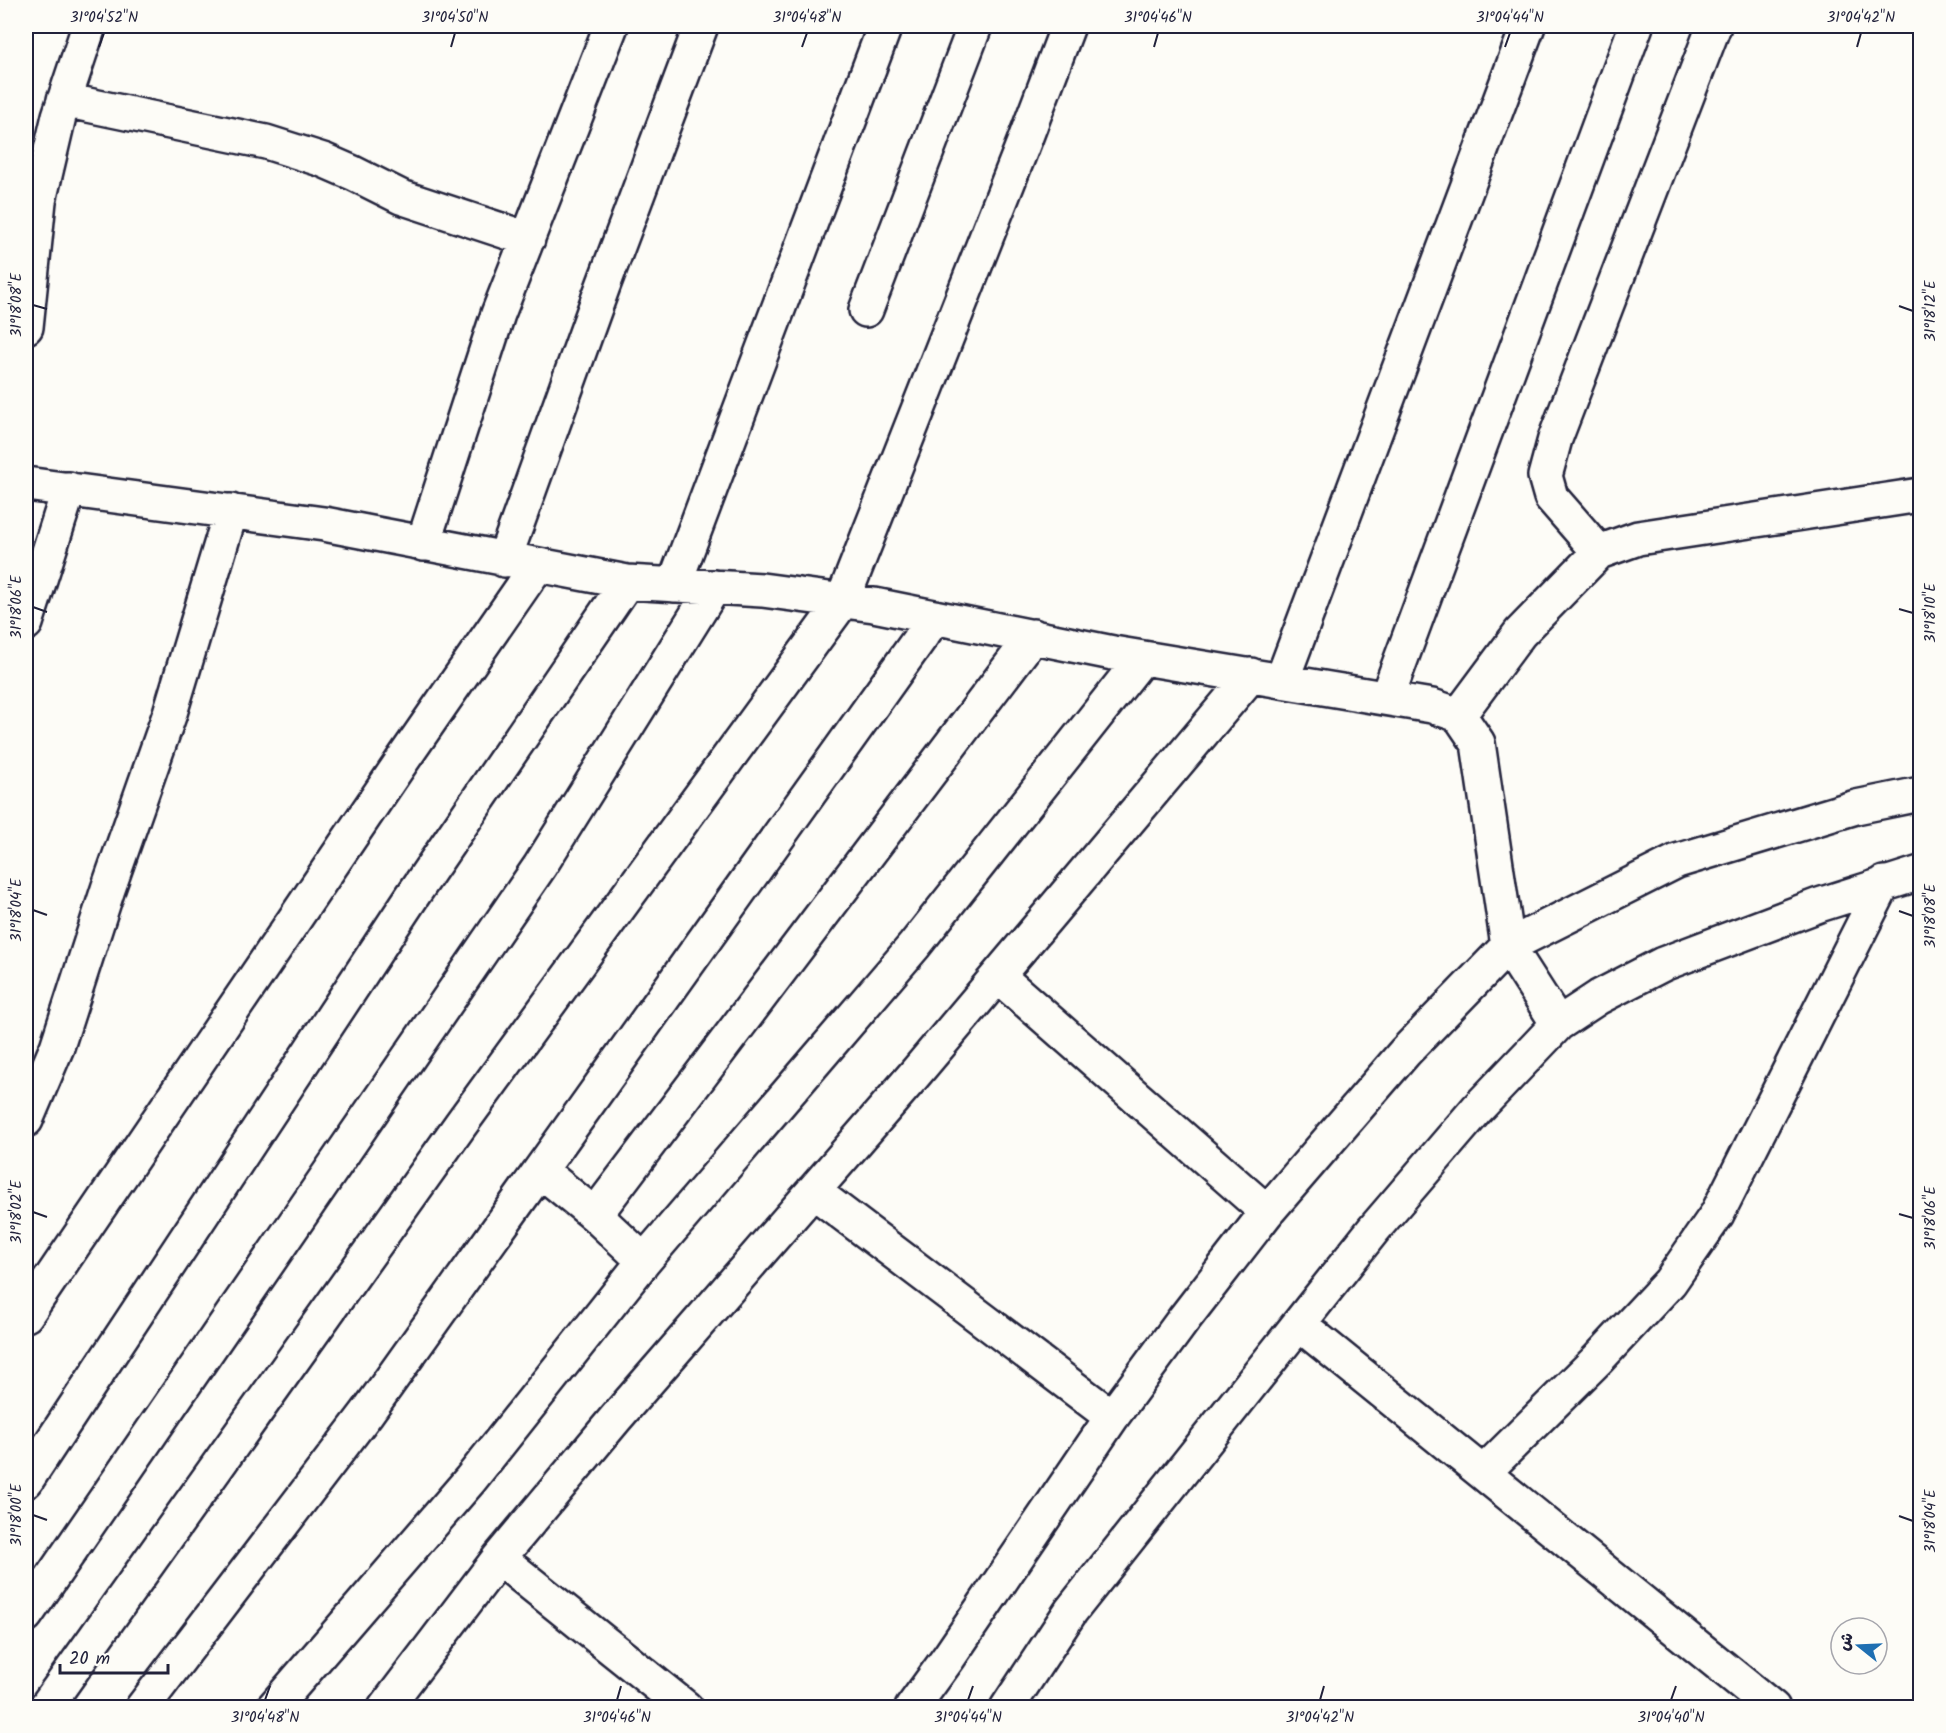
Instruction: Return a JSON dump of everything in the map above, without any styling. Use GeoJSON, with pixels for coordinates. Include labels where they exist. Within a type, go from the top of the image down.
{"type":"FeatureCollection","features":[{"type":"Feature","properties":{"kind":"street"},"geometry":{"type":"LineString","coordinates":[[26,327],[39,201],[64,100],[89,26]]}},
{"type":"Feature","properties":{"kind":"street"},"geometry":{"type":"LineString","coordinates":[[423,544],[498,314],[611,26]]}},
{"type":"Feature","properties":{"kind":"street"},"geometry":{"type":"LineString","coordinates":[[504,560],[603,286],[701,26]]}},
{"type":"Feature","properties":{"kind":"street"},"geometry":{"type":"LineString","coordinates":[[674,585],[885,26]]}},
{"type":"Feature","properties":{"kind":"street"},"geometry":{"type":"LineString","coordinates":[[866,310],[975,26]]}},
{"type":"Feature","properties":{"kind":"street"},"geometry":{"type":"LineString","coordinates":[[45,1707],[468,1114],[842,602],[1068,26]]}},
{"type":"Feature","properties":{"kind":"street"},"geometry":{"type":"LineString","coordinates":[[385,1707],[500,1558],[615,1419],[998,976],[1267,677],[1528,26]]}},
{"type":"Feature","properties":{"kind":"street"},"geometry":{"type":"LineString","coordinates":[[1387,698],[1636,26]]}},
{"type":"Feature","properties":{"kind":"street"},"geometry":{"type":"LineString","coordinates":[[1599,552],[1551,497],[1545,476],[1555,440],[1714,26]]}},
{"type":"Feature","properties":{"kind":"street"},"geometry":{"type":"LineString","coordinates":[[64,100],[267,142],[353,172],[401,197],[528,238]]}},
{"type":"Feature","properties":{"kind":"street"},"geometry":{"type":"LineString","coordinates":[[26,484],[324,524],[627,582],[762,590],[874,605],[1142,658],[1432,706],[1459,716],[1478,743],[1508,946],[1558,1024]]}},
{"type":"Feature","properties":{"kind":"street"},"geometry":{"type":"LineString","coordinates":[[26,623],[69,489]]}},
{"type":"Feature","properties":{"kind":"street"},"geometry":{"type":"LineString","coordinates":[[1459,716],[1521,633],[1599,552],[1649,536],[1920,495]]}},
{"type":"Feature","properties":{"kind":"street"},"geometry":{"type":"LineString","coordinates":[[26,1120],[57,1047],[108,889],[170,713],[231,511]]}},
{"type":"Feature","properties":{"kind":"street"},"geometry":{"type":"LineString","coordinates":[[26,1315],[537,566]]}},
{"type":"Feature","properties":{"kind":"street"},"geometry":{"type":"LineString","coordinates":[[26,1480],[413,895],[627,582]]}},
{"type":"Feature","properties":{"kind":"street"},"geometry":{"type":"LineString","coordinates":[[26,1615],[540,866],[714,587]]}},
{"type":"Feature","properties":{"kind":"street"},"geometry":{"type":"LineString","coordinates":[[142,1707],[367,1413],[935,617]]}},
{"type":"Feature","properties":{"kind":"street"},"geometry":{"type":"LineString","coordinates":[[595,1215],[1033,636]]}},
{"type":"Feature","properties":{"kind":"street"},"geometry":{"type":"LineString","coordinates":[[273,1707],[470,1480],[645,1261],[914,946],[1142,658]]}},
{"type":"Feature","properties":{"kind":"street"},"geometry":{"type":"LineString","coordinates":[[912,1707],[949,1657],[1112,1417],[1267,1212],[1405,1052],[1508,946],[1677,861],[1856,807],[1920,794]]}},
{"type":"Feature","properties":{"kind":"street"},"geometry":{"type":"LineString","coordinates":[[1007,1707],[1071,1611],[1374,1229],[1477,1109],[1558,1024],[1599,997],[1663,964],[1819,905],[1920,873]]}},
{"type":"Feature","properties":{"kind":"street"},"geometry":{"type":"LineString","coordinates":[[1484,1473],[1598,1359],[1670,1282],[1717,1214],[1884,884]]}},
{"type":"Feature","properties":{"kind":"street"},"geometry":{"type":"LineString","coordinates":[[998,976],[1267,1212]]}},
{"type":"Feature","properties":{"kind":"street"},"geometry":{"type":"LineString","coordinates":[[541,1171],[595,1215],[645,1261]]}},
{"type":"Feature","properties":{"kind":"street"},"geometry":{"type":"LineString","coordinates":[[813,1191],[1112,1417]]}},
{"type":"Feature","properties":{"kind":"street"},"geometry":{"type":"LineString","coordinates":[[1299,1324],[1773,1707]]}},
{"type":"Feature","properties":{"kind":"street"},"geometry":{"type":"LineString","coordinates":[[500,1558],[686,1707]]}}]}
